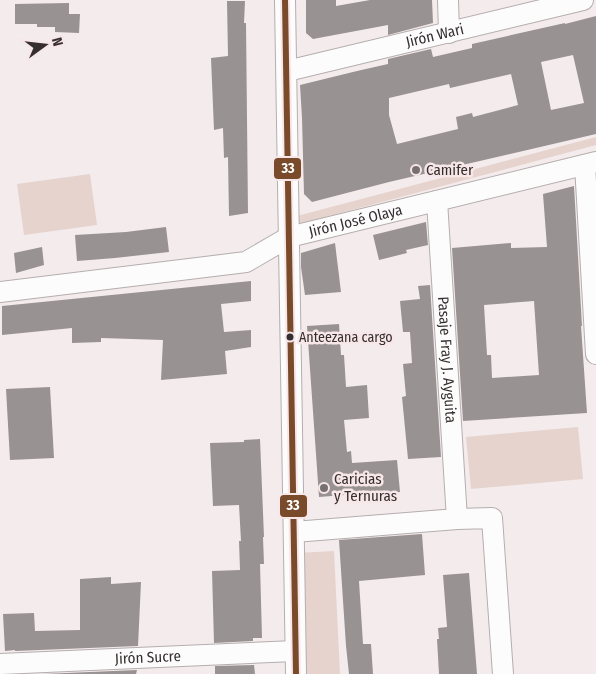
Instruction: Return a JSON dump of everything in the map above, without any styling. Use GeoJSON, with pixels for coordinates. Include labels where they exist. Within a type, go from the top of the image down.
{"type":"FeatureCollection","features":[{"type":"Feature","properties":{"kind":"street"},"geometry":{"type":"LineString","coordinates":[[285,0],[296,674]]}},
{"type":"Feature","properties":{"kind":"street"},"geometry":{"type":"LineString","coordinates":[[448,0],[449,33]]}},
{"type":"Feature","properties":{"kind":"street","name":"Jirón Wari"},"geometry":{"type":"LineString","coordinates":[[287,71],[584,0]]}},
{"type":"Feature","properties":{"kind":"street"},"geometry":{"type":"LineString","coordinates":[[590,164],[596,354]]}},
{"type":"Feature","properties":{"kind":"street","name":"Jirón José Olaya"},"geometry":{"type":"LineString","coordinates":[[0,292],[246,262],[289,237],[590,164]]}},
{"type":"Feature","properties":{"kind":"street","name":"Pasaje Fray J. Ayguita"},"geometry":{"type":"LineString","coordinates":[[437,201],[456,518]]}},
{"type":"Feature","properties":{"kind":"street"},"geometry":{"type":"LineString","coordinates":[[294,532],[456,518],[492,518],[503,674]]}},
{"type":"Feature","properties":{"kind":"street","name":"Jirón Sucre"},"geometry":{"type":"LineString","coordinates":[[0,664],[295,651]]}},
{"type":"Feature","properties":{"kind":"shaded area"},"geometry":{"type":"Polygon","coordinates":[[[596,137],[596,145],[299,224],[297,216],[596,137]]]}},
{"type":"Feature","properties":{"kind":"shaded area"},"geometry":{"type":"Polygon","coordinates":[[[90,174],[97,225],[24,235],[17,184],[90,174]]]}},
{"type":"Feature","properties":{"kind":"shaded area"},"geometry":{"type":"Polygon","coordinates":[[[578,427],[583,479],[471,489],[466,437],[578,427]]]}},
{"type":"Feature","properties":{"kind":"shaded area"},"geometry":{"type":"Polygon","coordinates":[[[334,551],[340,674],[303,674],[297,553],[334,551]]]}},
{"type":"Feature","properties":{"kind":"building"},"geometry":{"type":"Polygon","coordinates":[[[306,0],[336,0],[336,6],[370,0],[432,0],[433,23],[388,35],[388,25],[313,39],[306,33],[306,0]]]}},
{"type":"Feature","properties":{"kind":"building"},"geometry":{"type":"Polygon","coordinates":[[[227,1],[245,1],[248,213],[229,216],[228,157],[224,158],[223,128],[214,130],[211,58],[228,56],[227,1]]]}},
{"type":"Feature","properties":{"kind":"building"},"geometry":{"type":"Polygon","coordinates":[[[69,3],[69,14],[80,14],[79,33],[55,32],[55,27],[37,27],[37,24],[15,24],[15,4],[69,3]]]}},
{"type":"Feature","properties":{"kind":"building"},"geometry":{"type":"Polygon","coordinates":[[[596,16],[596,134],[389,182],[312,202],[304,194],[300,85],[388,64],[388,59],[431,49],[433,57],[472,48],[472,44],[596,16]],[[573,55],[541,62],[551,110],[584,103],[573,55]],[[511,74],[450,88],[449,84],[389,98],[389,115],[397,144],[458,129],[456,117],[472,113],[473,117],[518,105],[511,74]]]}},
{"type":"Feature","properties":{"kind":"building"},"geometry":{"type":"Polygon","coordinates":[[[574,186],[587,413],[463,421],[452,248],[511,243],[511,248],[547,247],[543,194],[574,186]],[[534,301],[484,305],[487,355],[491,355],[492,378],[539,375],[534,301]]]}},
{"type":"Feature","properties":{"kind":"building"},"geometry":{"type":"Polygon","coordinates":[[[426,222],[428,245],[406,250],[407,253],[379,260],[373,235],[426,222]]]}},
{"type":"Feature","properties":{"kind":"building"},"geometry":{"type":"Polygon","coordinates":[[[166,227],[169,252],[77,261],[75,235],[166,227]]]}},
{"type":"Feature","properties":{"kind":"building"},"geometry":{"type":"Polygon","coordinates":[[[335,243],[341,292],[305,295],[301,253],[335,243]]]}},
{"type":"Feature","properties":{"kind":"building"},"geometry":{"type":"Polygon","coordinates":[[[42,247],[44,265],[16,273],[14,253],[42,247]]]}},
{"type":"Feature","properties":{"kind":"building"},"geometry":{"type":"Polygon","coordinates":[[[251,281],[251,301],[221,304],[224,332],[251,330],[251,347],[225,351],[227,374],[161,380],[163,340],[101,338],[101,342],[72,343],[72,328],[2,335],[2,306],[251,281]]]}},
{"type":"Feature","properties":{"kind":"building"},"geometry":{"type":"Polygon","coordinates":[[[430,285],[441,457],[408,459],[402,397],[406,396],[403,364],[412,363],[410,332],[403,332],[400,301],[420,299],[418,286],[430,285]]]}},
{"type":"Feature","properties":{"kind":"building"},"geometry":{"type":"Polygon","coordinates":[[[339,324],[341,355],[344,355],[346,387],[367,385],[369,418],[344,420],[347,452],[351,451],[352,463],[397,460],[400,492],[319,497],[307,326],[339,324]]]}},
{"type":"Feature","properties":{"kind":"building"},"geometry":{"type":"Polygon","coordinates":[[[50,387],[54,458],[10,460],[6,389],[50,387]]]}},
{"type":"Feature","properties":{"kind":"building"},"geometry":{"type":"Polygon","coordinates":[[[260,439],[264,537],[264,564],[260,564],[262,638],[253,638],[253,641],[214,643],[212,571],[240,570],[239,541],[241,541],[239,505],[213,506],[210,443],[244,442],[244,440],[260,439]]]}},
{"type":"Feature","properties":{"kind":"building"},"geometry":{"type":"Polygon","coordinates":[[[422,534],[425,575],[359,581],[363,644],[371,644],[373,674],[349,674],[339,540],[422,534]]]}},
{"type":"Feature","properties":{"kind":"building"},"geometry":{"type":"Polygon","coordinates":[[[469,573],[477,674],[439,674],[438,628],[447,627],[443,575],[469,573]]]}},
{"type":"Feature","properties":{"kind":"building"},"geometry":{"type":"Polygon","coordinates":[[[111,577],[111,584],[141,582],[138,646],[5,651],[3,614],[34,613],[35,631],[80,630],[80,579],[111,577]]]}},
{"type":"Feature","properties":{"kind":"building"},"geometry":{"type":"Polygon","coordinates":[[[254,665],[255,674],[215,674],[215,666],[254,665]]]}},
{"type":"Feature","properties":{"kind":"building"},"geometry":{"type":"Polygon","coordinates":[[[137,670],[136,674],[43,674],[137,670]]]}},
{"type":"Feature","properties":{"kind":"transit line","name":"33"},"geometry":{"type":"LineString","coordinates":[[285,0],[296,674]]}},
{"type":"Feature","properties":{"kind":"place","name":"Camifer"},"geometry":{"type":"Point","coordinates":[416,170]}},
{"type":"Feature","properties":{"kind":"place","name":"Anteezana cargo"},"geometry":{"type":"Point","coordinates":[290,337]}},
{"type":"Feature","properties":{"kind":"place","name":"Caricias y Ternuras"},"geometry":{"type":"Point","coordinates":[324,488]}}]}
